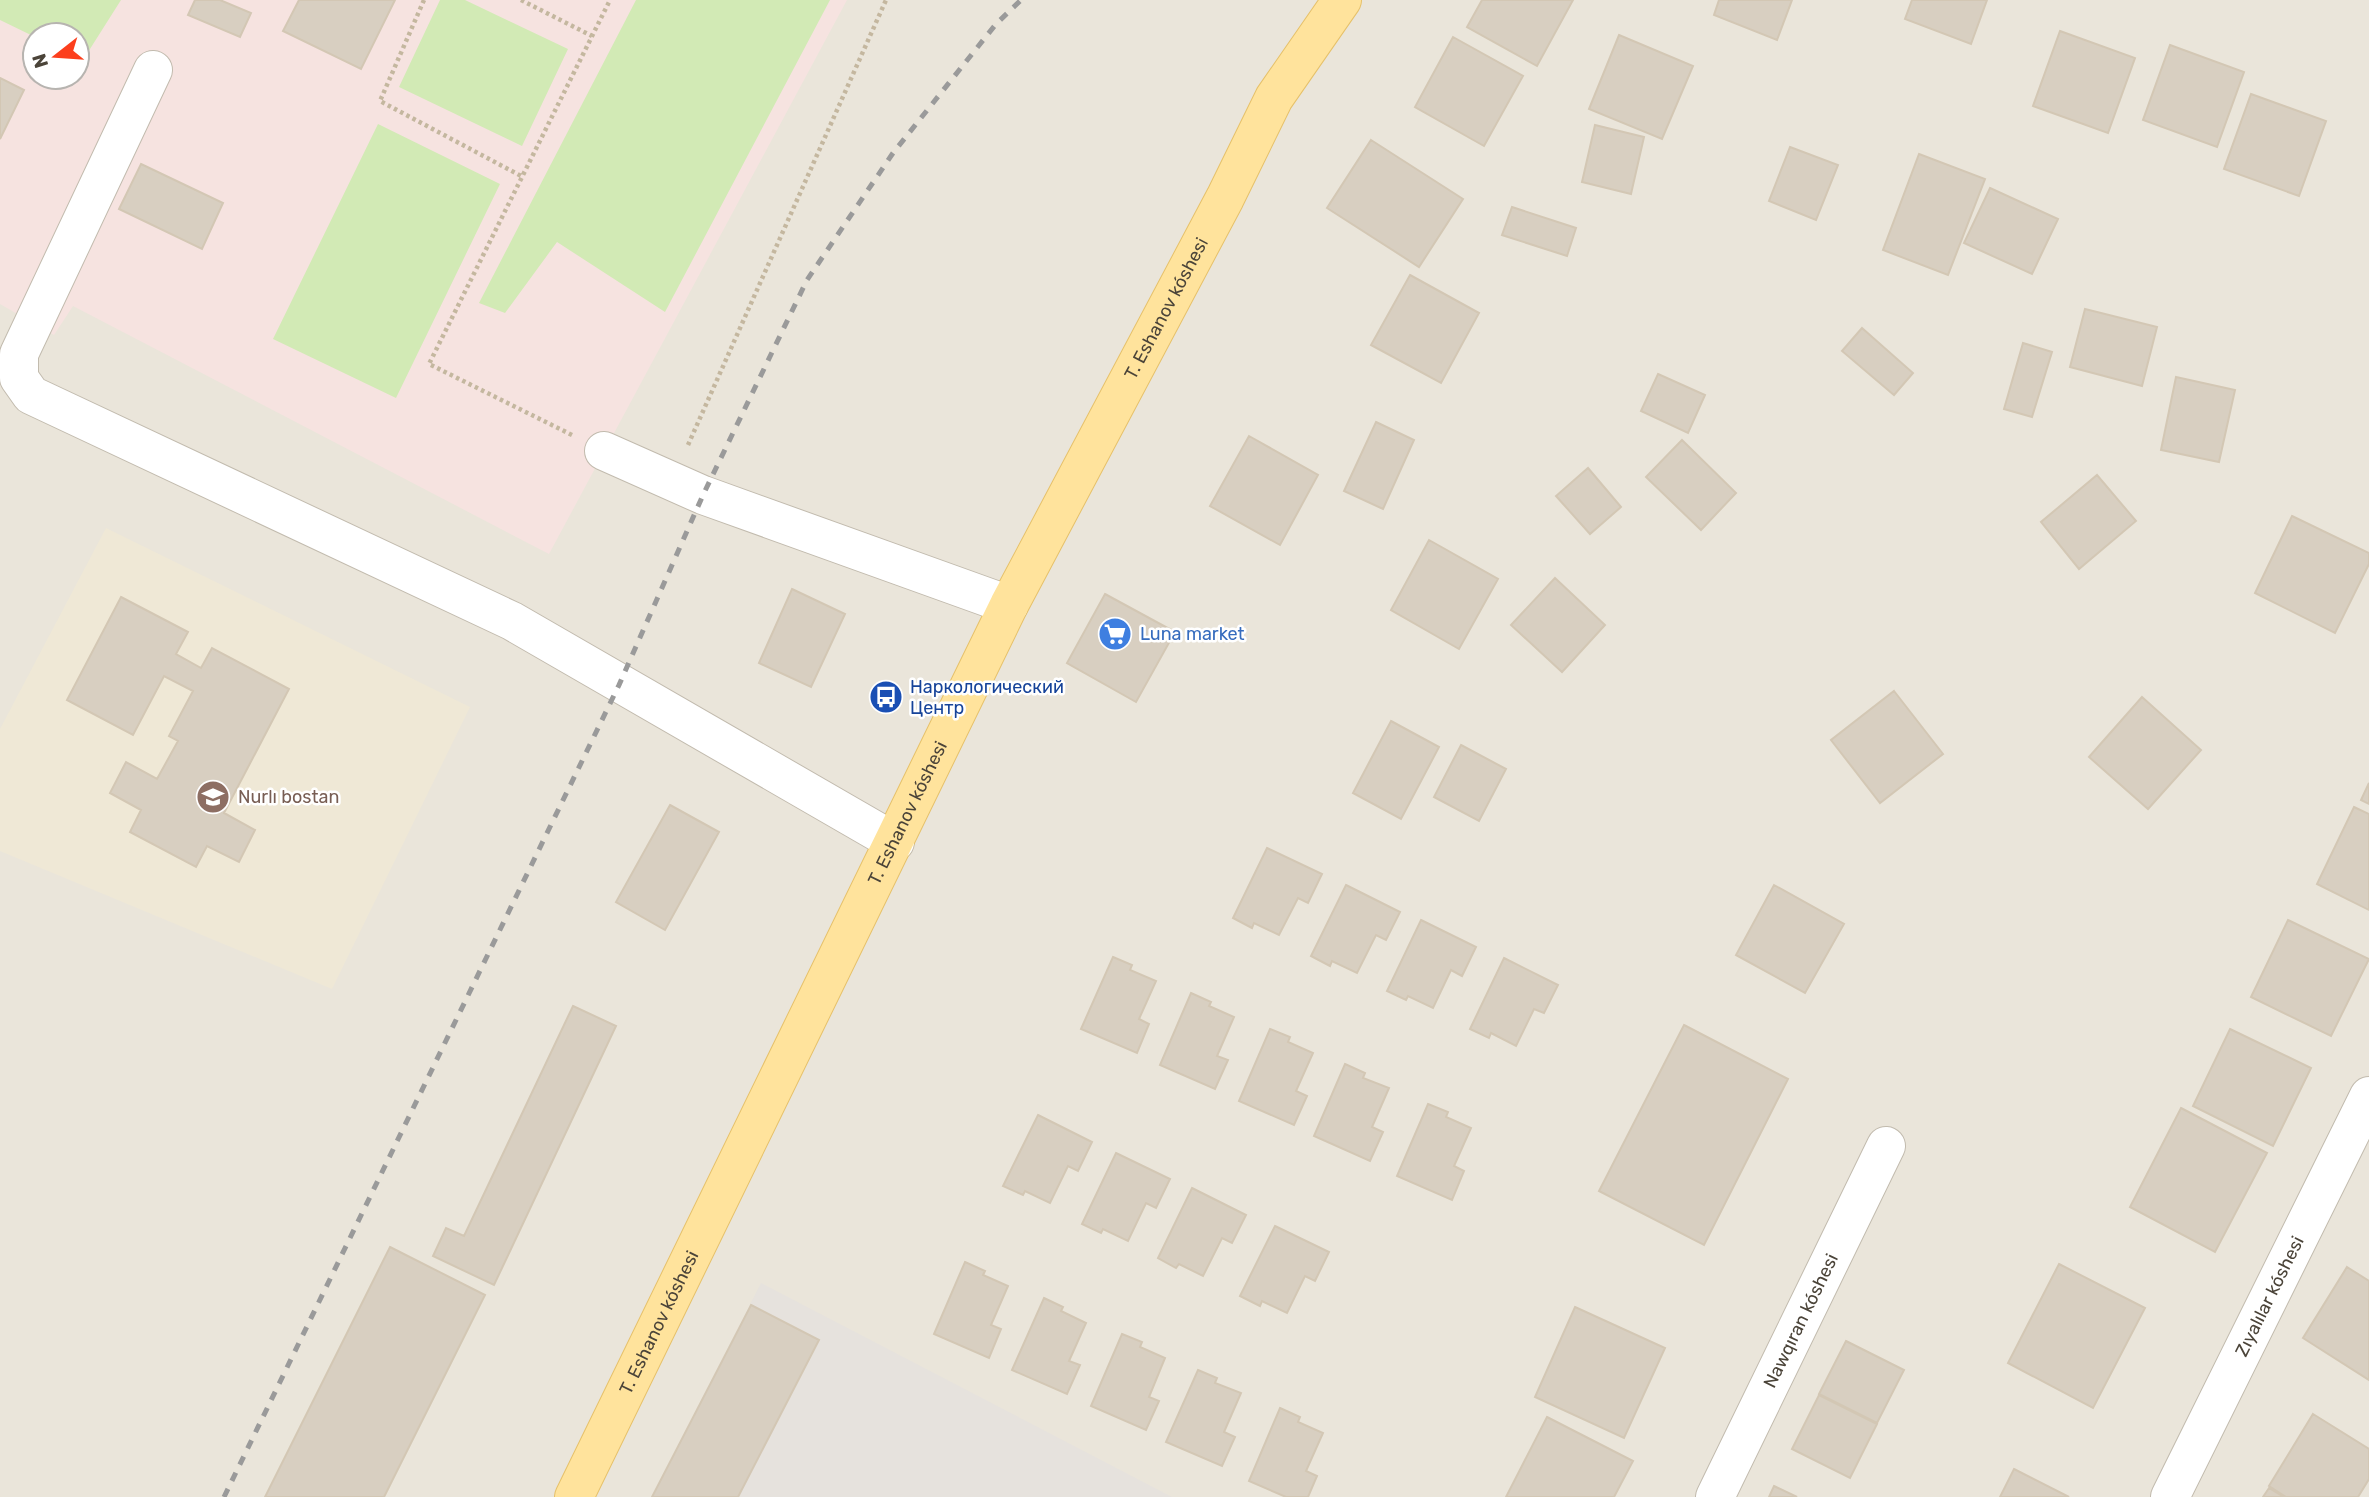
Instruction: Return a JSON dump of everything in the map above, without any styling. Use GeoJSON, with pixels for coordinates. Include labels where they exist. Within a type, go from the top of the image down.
{"type":"FeatureCollection","features":[{"type":"Feature","properties":{"kind":"main road","name":"T. Eshanov kóshesi"},"geometry":{"type":"LineString","coordinates":[[574,1497],[1009,605],[1225,198],[1274,98],[1342,0]]}},
{"type":"Feature","properties":{"kind":"street"},"geometry":{"type":"LineString","coordinates":[[153,70],[19,354],[19,378],[31,395],[512,621],[895,842]]}},
{"type":"Feature","properties":{"kind":"street"},"geometry":{"type":"LineString","coordinates":[[604,451],[672,481],[1009,605]]}},
{"type":"Feature","properties":{"kind":"street","name":"Zıyalılar kóshesi"},"geometry":{"type":"LineString","coordinates":[[2170,1497],[2369,1096]]}},
{"type":"Feature","properties":{"kind":"street","name":"Nawqıran kóshesi"},"geometry":{"type":"LineString","coordinates":[[1715,1497],[1886,1146]]}},
{"type":"Feature","properties":{"kind":"path"},"geometry":{"type":"LineString","coordinates":[[424,0],[380,100],[523,177]]}},
{"type":"Feature","properties":{"kind":"path"},"geometry":{"type":"LineString","coordinates":[[521,0],[593,36]]}},
{"type":"Feature","properties":{"kind":"path"},"geometry":{"type":"LineString","coordinates":[[604,451],[429,364],[610,0]]}},
{"type":"Feature","properties":{"kind":"path"},"geometry":{"type":"LineString","coordinates":[[672,481],[886,0]]}},
{"type":"Feature","properties":{"kind":"shaded area"},"geometry":{"type":"Polygon","coordinates":[[[0,0],[2369,0],[2369,1497],[0,1497],[0,0]]]}},
{"type":"Feature","properties":{"kind":"shaded area"},"geometry":{"type":"Polygon","coordinates":[[[0,0],[847,0],[549,554],[73,306],[54,335],[0,304],[0,0]]]}},
{"type":"Feature","properties":{"kind":"shaded area","name":"Nurlı bostan"},"geometry":{"type":"Polygon","coordinates":[[[106,528],[470,707],[332,989],[0,851],[0,729],[106,528]]]}},
{"type":"Feature","properties":{"kind":"shaded area"},"geometry":{"type":"Polygon","coordinates":[[[761,1283],[1172,1497],[652,1497],[761,1283]]]}},
{"type":"Feature","properties":{"kind":"green space"},"geometry":{"type":"Polygon","coordinates":[[[0,0],[121,0],[91,47],[91,21],[21,21],[21,30],[0,20],[0,0]]]}},
{"type":"Feature","properties":{"kind":"green space"},"geometry":{"type":"Polygon","coordinates":[[[440,0],[465,0],[568,49],[522,146],[399,87],[440,0]]]}},
{"type":"Feature","properties":{"kind":"green space"},"geometry":{"type":"Polygon","coordinates":[[[636,0],[830,0],[665,312],[557,242],[505,313],[479,303],[636,0]]]}},
{"type":"Feature","properties":{"kind":"green space"},"geometry":{"type":"Polygon","coordinates":[[[378,124],[500,184],[396,398],[273,339],[378,124]]]}},
{"type":"Feature","properties":{"kind":"building"},"geometry":{"type":"Polygon","coordinates":[[[195,0],[220,0],[251,13],[240,37],[188,15],[195,0]]]}},
{"type":"Feature","properties":{"kind":"building"},"geometry":{"type":"Polygon","coordinates":[[[299,0],[395,0],[361,69],[283,31],[299,0]]]}},
{"type":"Feature","properties":{"kind":"building"},"geometry":{"type":"Polygon","coordinates":[[[1482,0],[1573,0],[1537,66],[1467,27],[1482,0]]]}},
{"type":"Feature","properties":{"kind":"building"},"geometry":{"type":"Polygon","coordinates":[[[1719,0],[1792,0],[1777,40],[1714,15],[1719,0]]]}},
{"type":"Feature","properties":{"kind":"building"},"geometry":{"type":"Polygon","coordinates":[[[1912,0],[1987,0],[1971,44],[1905,19],[1912,0]]]}},
{"type":"Feature","properties":{"kind":"building"},"geometry":{"type":"Polygon","coordinates":[[[2060,31],[2135,58],[2108,133],[2033,106],[2060,31]]]}},
{"type":"Feature","properties":{"kind":"building"},"geometry":{"type":"Polygon","coordinates":[[[1619,35],[1693,66],[1662,139],[1589,109],[1619,35]]]}},
{"type":"Feature","properties":{"kind":"building"},"geometry":{"type":"Polygon","coordinates":[[[1453,37],[1523,76],[1484,146],[1415,107],[1453,37]]]}},
{"type":"Feature","properties":{"kind":"building"},"geometry":{"type":"Polygon","coordinates":[[[2170,45],[2244,72],[2217,147],[2143,120],[2170,45]]]}},
{"type":"Feature","properties":{"kind":"building"},"geometry":{"type":"Polygon","coordinates":[[[0,78],[24,91],[0,139],[0,78]]]}},
{"type":"Feature","properties":{"kind":"building"},"geometry":{"type":"Polygon","coordinates":[[[2251,94],[2326,121],[2299,196],[2224,169],[2251,94]]]}},
{"type":"Feature","properties":{"kind":"building"},"geometry":{"type":"Polygon","coordinates":[[[1595,125],[1644,137],[1631,194],[1582,182],[1595,125]]]}},
{"type":"Feature","properties":{"kind":"building"},"geometry":{"type":"Polygon","coordinates":[[[1371,140],[1463,199],[1419,267],[1327,208],[1371,140]]]}},
{"type":"Feature","properties":{"kind":"building"},"geometry":{"type":"Polygon","coordinates":[[[1790,147],[1838,165],[1816,220],[1769,201],[1790,147]]]}},
{"type":"Feature","properties":{"kind":"building"},"geometry":{"type":"Polygon","coordinates":[[[1919,154],[1985,179],[1948,275],[1883,250],[1919,154]]]}},
{"type":"Feature","properties":{"kind":"building"},"geometry":{"type":"Polygon","coordinates":[[[141,164],[223,203],[202,249],[119,209],[141,164]]]}},
{"type":"Feature","properties":{"kind":"building"},"geometry":{"type":"Polygon","coordinates":[[[1990,188],[2058,219],[2032,274],[1964,243],[1990,188]]]}},
{"type":"Feature","properties":{"kind":"building"},"geometry":{"type":"Polygon","coordinates":[[[1512,207],[1576,228],[1567,256],[1502,235],[1512,207]]]}},
{"type":"Feature","properties":{"kind":"building"},"geometry":{"type":"Polygon","coordinates":[[[1410,275],[1479,313],[1441,383],[1371,345],[1410,275]]]}},
{"type":"Feature","properties":{"kind":"building"},"geometry":{"type":"Polygon","coordinates":[[[2085,309],[2157,327],[2142,386],[2070,367],[2085,309]]]}},
{"type":"Feature","properties":{"kind":"building"},"geometry":{"type":"Polygon","coordinates":[[[1862,328],[1913,373],[1894,395],[1842,351],[1862,328]]]}},
{"type":"Feature","properties":{"kind":"building"},"geometry":{"type":"Polygon","coordinates":[[[2023,343],[2052,352],[2032,417],[2004,409],[2023,343]]]}},
{"type":"Feature","properties":{"kind":"building"},"geometry":{"type":"Polygon","coordinates":[[[1658,374],[1705,395],[1688,433],[1641,411],[1658,374]]]}},
{"type":"Feature","properties":{"kind":"building"},"geometry":{"type":"Polygon","coordinates":[[[2176,377],[2235,390],[2219,462],[2161,450],[2176,377]]]}},
{"type":"Feature","properties":{"kind":"building"},"geometry":{"type":"Polygon","coordinates":[[[1376,422],[1414,440],[1383,509],[1344,491],[1376,422]]]}},
{"type":"Feature","properties":{"kind":"building"},"geometry":{"type":"Polygon","coordinates":[[[1249,436],[1318,475],[1280,545],[1210,506],[1249,436]]]}},
{"type":"Feature","properties":{"kind":"building"},"geometry":{"type":"Polygon","coordinates":[[[1682,440],[1736,493],[1701,530],[1646,477],[1682,440]]]}},
{"type":"Feature","properties":{"kind":"building"},"geometry":{"type":"Polygon","coordinates":[[[1588,468],[1621,507],[1590,534],[1556,496],[1588,468]]]}},
{"type":"Feature","properties":{"kind":"building"},"geometry":{"type":"Polygon","coordinates":[[[2097,475],[2136,521],[2079,569],[2041,522],[2097,475]]]}},
{"type":"Feature","properties":{"kind":"building"},"geometry":{"type":"Polygon","coordinates":[[[2292,516],[2369,553],[2369,564],[2335,633],[2255,593],[2292,516]]]}},
{"type":"Feature","properties":{"kind":"building"},"geometry":{"type":"Polygon","coordinates":[[[1429,540],[1498,579],[1459,649],[1391,610],[1429,540]]]}},
{"type":"Feature","properties":{"kind":"building"},"geometry":{"type":"Polygon","coordinates":[[[1555,578],[1605,625],[1562,672],[1511,625],[1555,578]]]}},
{"type":"Feature","properties":{"kind":"building"},"geometry":{"type":"Polygon","coordinates":[[[792,589],[845,614],[811,687],[759,663],[792,589]]]}},
{"type":"Feature","properties":{"kind":"building"},"geometry":{"type":"Polygon","coordinates":[[[1105,594],[1175,632],[1136,702],[1067,663],[1105,594]]]}},
{"type":"Feature","properties":{"kind":"building"},"geometry":{"type":"Polygon","coordinates":[[[121,597],[188,632],[176,654],[201,668],[212,648],[289,689],[224,813],[255,830],[239,862],[207,846],[196,867],[130,832],[141,810],[110,793],[126,762],[157,779],[178,741],[169,736],[193,691],[164,676],[133,735],[67,700],[121,597]]]}},
{"type":"Feature","properties":{"kind":"building"},"geometry":{"type":"Polygon","coordinates":[[[1894,691],[1943,754],[1880,803],[1831,740],[1894,691]]]}},
{"type":"Feature","properties":{"kind":"building"},"geometry":{"type":"Polygon","coordinates":[[[2142,697],[2201,750],[2148,809],[2089,757],[2142,697]]]}},
{"type":"Feature","properties":{"kind":"building"},"geometry":{"type":"Polygon","coordinates":[[[1391,721],[1439,747],[1401,819],[1353,793],[1391,721]]]}},
{"type":"Feature","properties":{"kind":"building"},"geometry":{"type":"Polygon","coordinates":[[[1461,745],[1506,769],[1479,821],[1434,797],[1461,745]]]}},
{"type":"Feature","properties":{"kind":"building"},"geometry":{"type":"Polygon","coordinates":[[[2369,783],[2369,804],[2361,800],[2369,783]]]}},
{"type":"Feature","properties":{"kind":"building"},"geometry":{"type":"Polygon","coordinates":[[[670,805],[719,832],[665,930],[616,902],[670,805]]]}},
{"type":"Feature","properties":{"kind":"building"},"geometry":{"type":"Polygon","coordinates":[[[2354,807],[2369,814],[2369,910],[2317,884],[2354,807]]]}},
{"type":"Feature","properties":{"kind":"building"},"geometry":{"type":"Polygon","coordinates":[[[1267,848],[1322,874],[1308,903],[1298,898],[1279,935],[1254,923],[1252,928],[1233,918],[1267,848]]]}},
{"type":"Feature","properties":{"kind":"building"},"geometry":{"type":"Polygon","coordinates":[[[1346,885],[1400,912],[1386,940],[1376,935],[1357,973],[1332,961],[1330,966],[1311,956],[1346,885]]]}},
{"type":"Feature","properties":{"kind":"building"},"geometry":{"type":"Polygon","coordinates":[[[1774,885],[1844,924],[1805,993],[1736,955],[1774,885]]]}},
{"type":"Feature","properties":{"kind":"building"},"geometry":{"type":"Polygon","coordinates":[[[1421,920],[1476,947],[1462,976],[1451,970],[1433,1008],[1408,996],[1406,1000],[1387,991],[1421,920]]]}},
{"type":"Feature","properties":{"kind":"building"},"geometry":{"type":"Polygon","coordinates":[[[2288,920],[2369,959],[2331,1036],[2251,997],[2288,920]]]}},
{"type":"Feature","properties":{"kind":"building"},"geometry":{"type":"Polygon","coordinates":[[[1113,957],[1132,965],[1130,970],[1156,981],[1139,1019],[1149,1024],[1137,1053],[1081,1029],[1113,957]]]}},
{"type":"Feature","properties":{"kind":"building"},"geometry":{"type":"Polygon","coordinates":[[[1504,958],[1558,985],[1544,1013],[1534,1009],[1516,1046],[1491,1033],[1489,1038],[1470,1029],[1504,958]]]}},
{"type":"Feature","properties":{"kind":"building"},"geometry":{"type":"Polygon","coordinates":[[[1191,993],[1211,1002],[1209,1006],[1234,1017],[1217,1056],[1228,1060],[1215,1089],[1160,1065],[1191,993]]]}},
{"type":"Feature","properties":{"kind":"building"},"geometry":{"type":"Polygon","coordinates":[[[573,1006],[616,1026],[494,1285],[433,1256],[446,1228],[464,1236],[573,1006]]]}},
{"type":"Feature","properties":{"kind":"building"},"geometry":{"type":"Polygon","coordinates":[[[1684,1025],[1788,1079],[1704,1245],[1599,1191],[1684,1025]]]}},
{"type":"Feature","properties":{"kind":"building"},"geometry":{"type":"Polygon","coordinates":[[[1270,1029],[1290,1037],[1288,1042],[1313,1053],[1296,1091],[1307,1096],[1294,1125],[1239,1101],[1270,1029]]]}},
{"type":"Feature","properties":{"kind":"building"},"geometry":{"type":"Polygon","coordinates":[[[2230,1029],[2311,1068],[2273,1146],[2193,1106],[2230,1029]]]}},
{"type":"Feature","properties":{"kind":"building"},"geometry":{"type":"Polygon","coordinates":[[[1345,1064],[1365,1073],[1363,1078],[1389,1088],[1372,1127],[1383,1132],[1370,1161],[1314,1136],[1345,1064]]]}},
{"type":"Feature","properties":{"kind":"building"},"geometry":{"type":"Polygon","coordinates":[[[1428,1104],[1448,1112],[1446,1117],[1471,1128],[1454,1166],[1464,1171],[1452,1200],[1397,1176],[1428,1104]]]}},
{"type":"Feature","properties":{"kind":"building"},"geometry":{"type":"Polygon","coordinates":[[[2181,1108],[2267,1153],[2215,1252],[2130,1207],[2181,1108]]]}},
{"type":"Feature","properties":{"kind":"building"},"geometry":{"type":"Polygon","coordinates":[[[1038,1115],[1092,1142],[1078,1171],[1068,1166],[1050,1203],[1025,1191],[1023,1195],[1003,1186],[1038,1115]]]}},
{"type":"Feature","properties":{"kind":"building"},"geometry":{"type":"Polygon","coordinates":[[[1116,1153],[1170,1179],[1156,1208],[1146,1203],[1128,1241],[1103,1229],[1101,1233],[1082,1224],[1116,1153]]]}},
{"type":"Feature","properties":{"kind":"building"},"geometry":{"type":"Polygon","coordinates":[[[1192,1188],[1246,1215],[1232,1243],[1222,1238],[1203,1276],[1179,1264],[1176,1268],[1158,1258],[1192,1188]]]}},
{"type":"Feature","properties":{"kind":"building"},"geometry":{"type":"Polygon","coordinates":[[[1275,1226],[1329,1252],[1315,1281],[1305,1276],[1287,1313],[1262,1301],[1260,1306],[1240,1296],[1275,1226]]]}},
{"type":"Feature","properties":{"kind":"building"},"geometry":{"type":"Polygon","coordinates":[[[390,1247],[485,1295],[384,1497],[265,1497],[390,1247]]]}},
{"type":"Feature","properties":{"kind":"building"},"geometry":{"type":"Polygon","coordinates":[[[965,1262],[985,1271],[983,1275],[1008,1286],[991,1325],[1001,1329],[989,1358],[934,1334],[965,1262]]]}},
{"type":"Feature","properties":{"kind":"building"},"geometry":{"type":"Polygon","coordinates":[[[2059,1264],[2145,1308],[2093,1408],[2008,1363],[2059,1264]]]}},
{"type":"Feature","properties":{"kind":"building"},"geometry":{"type":"Polygon","coordinates":[[[2347,1267],[2369,1281],[2369,1380],[2303,1338],[2347,1267]]]}},
{"type":"Feature","properties":{"kind":"building"},"geometry":{"type":"Polygon","coordinates":[[[1044,1298],[1063,1307],[1061,1311],[1086,1323],[1069,1361],[1080,1365],[1067,1394],[1012,1370],[1044,1298]]]}},
{"type":"Feature","properties":{"kind":"building"},"geometry":{"type":"Polygon","coordinates":[[[751,1305],[819,1340],[738,1497],[652,1497],[751,1305]]]}},
{"type":"Feature","properties":{"kind":"building"},"geometry":{"type":"Polygon","coordinates":[[[1575,1307],[1665,1348],[1624,1438],[1535,1397],[1575,1307]]]}},
{"type":"Feature","properties":{"kind":"building"},"geometry":{"type":"Polygon","coordinates":[[[1122,1334],[1142,1342],[1140,1347],[1165,1358],[1149,1397],[1159,1401],[1146,1430],[1091,1406],[1122,1334]]]}},
{"type":"Feature","properties":{"kind":"building"},"geometry":{"type":"Polygon","coordinates":[[[1846,1341],[1904,1370],[1877,1423],[1819,1394],[1846,1341]]]}},
{"type":"Feature","properties":{"kind":"building"},"geometry":{"type":"Polygon","coordinates":[[[1198,1370],[1217,1378],[1215,1383],[1241,1393],[1224,1432],[1235,1437],[1222,1466],[1166,1442],[1198,1370]]]}},
{"type":"Feature","properties":{"kind":"building"},"geometry":{"type":"Polygon","coordinates":[[[1819,1395],[1877,1424],[1850,1478],[1792,1449],[1819,1395]]]}},
{"type":"Feature","properties":{"kind":"building"},"geometry":{"type":"Polygon","coordinates":[[[1280,1408],[1300,1417],[1298,1422],[1323,1433],[1306,1471],[1317,1476],[1308,1497],[1286,1497],[1249,1481],[1280,1408]]]}},
{"type":"Feature","properties":{"kind":"building"},"geometry":{"type":"Polygon","coordinates":[[[2313,1414],[2369,1449],[2369,1479],[2358,1497],[2286,1497],[2269,1486],[2313,1414]]]}},
{"type":"Feature","properties":{"kind":"building"},"geometry":{"type":"Polygon","coordinates":[[[1547,1417],[1633,1461],[1614,1497],[1506,1497],[1547,1417]]]}},
{"type":"Feature","properties":{"kind":"building"},"geometry":{"type":"Polygon","coordinates":[[[2014,1469],[2069,1497],[2000,1497],[2014,1469]]]}},
{"type":"Feature","properties":{"kind":"building"},"geometry":{"type":"Polygon","coordinates":[[[1774,1486],[1797,1497],[1769,1497],[1774,1486]]]}},
{"type":"Feature","properties":{"kind":"building"},"geometry":{"type":"Polygon","coordinates":[[[2269,1488],[2284,1497],[2263,1497],[2269,1488]]]}},
{"type":"Feature","properties":{"kind":"railway"},"geometry":{"type":"LineString","coordinates":[[224,1497],[619,685],[703,495],[807,280],[893,153],[996,24],[1021,0]]}},
{"type":"Feature","properties":{"kind":"place","name":"Luna market"},"geometry":{"type":"Point","coordinates":[1115,634]}},
{"type":"Feature","properties":{"kind":"place","name":"Наркологический Центр"},"geometry":{"type":"Point","coordinates":[886,697]}},
{"type":"Feature","properties":{"kind":"place","name":"Nurlı bostan"},"geometry":{"type":"Point","coordinates":[213,797]}}]}
